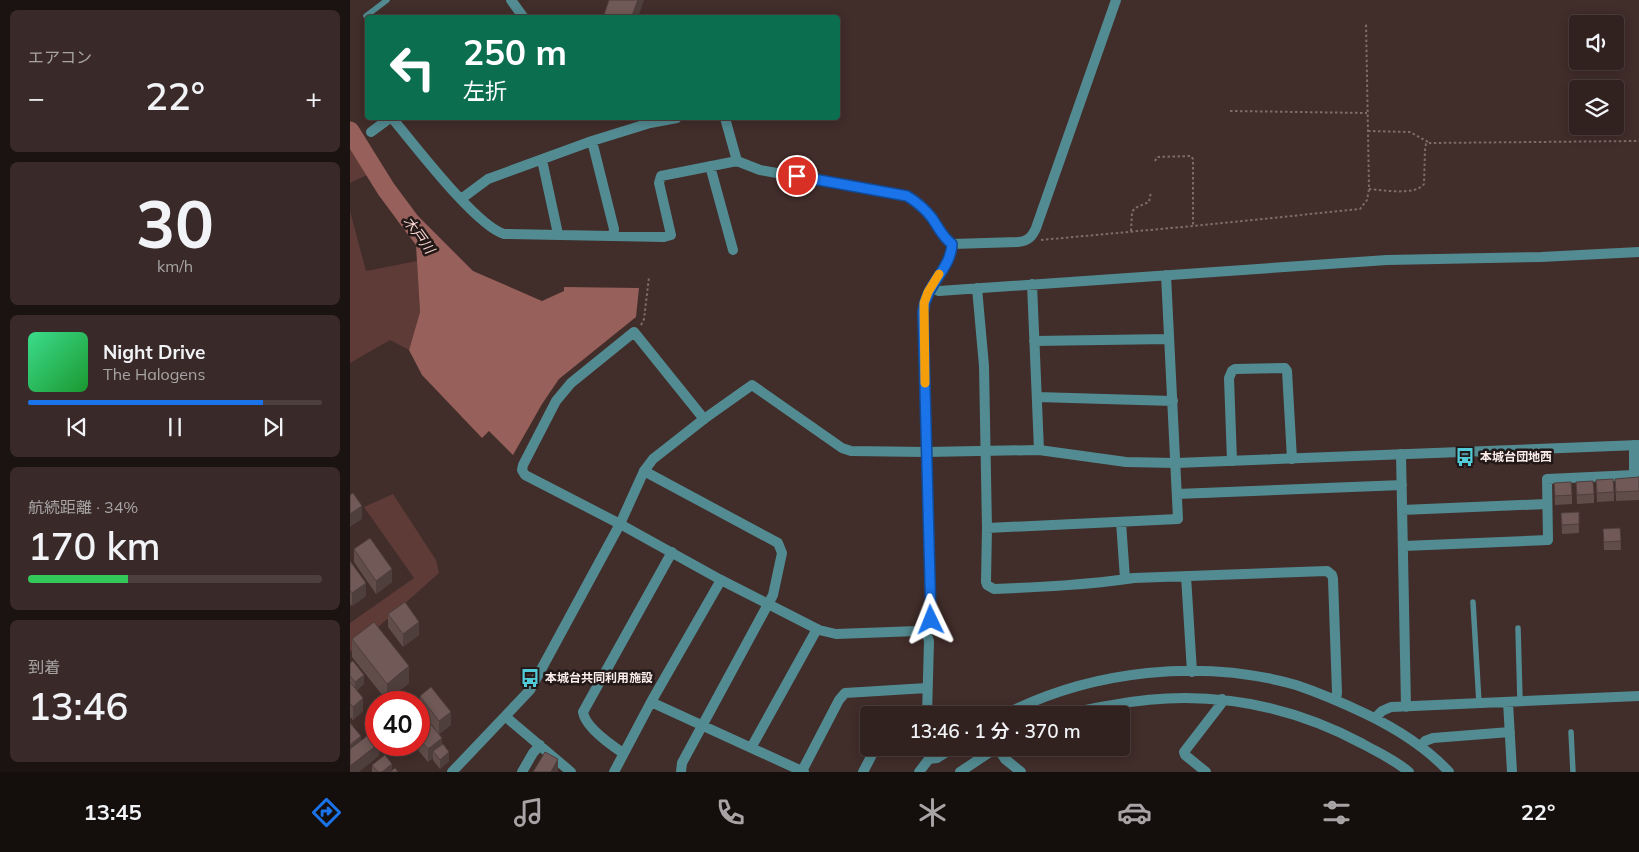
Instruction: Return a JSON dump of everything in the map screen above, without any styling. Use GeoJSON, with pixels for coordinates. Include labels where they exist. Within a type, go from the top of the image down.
{"type":"FeatureCollection","features":[{"type":"Feature","properties":{"kind":"street"},"geometry":{"type":"LineString","coordinates":[[511,0],[522,15]]}},
{"type":"Feature","properties":{"kind":"street"},"geometry":{"type":"LineString","coordinates":[[393,120],[461,199],[497,232],[504,234],[664,237],[671,235],[659,182],[661,176],[737,161],[760,170],[907,196],[926,211],[946,239],[952,244],[1025,241],[1033,234],[1036,228],[1116,0]]}},
{"type":"Feature","properties":{"kind":"street"},"geometry":{"type":"LineString","coordinates":[[371,132],[388,120]]}},
{"type":"Feature","properties":{"kind":"street"},"geometry":{"type":"LineString","coordinates":[[461,199],[488,179],[592,142],[650,123],[666,120]]}},
{"type":"Feature","properties":{"kind":"street"},"geometry":{"type":"LineString","coordinates":[[726,120],[737,161]]}},
{"type":"Feature","properties":{"kind":"street"},"geometry":{"type":"LineString","coordinates":[[592,142],[614,228],[613,236]]}},
{"type":"Feature","properties":{"kind":"street"},"geometry":{"type":"LineString","coordinates":[[542,160],[558,234]]}},
{"type":"Feature","properties":{"kind":"street"},"geometry":{"type":"LineString","coordinates":[[710,166],[733,250]]}},
{"type":"Feature","properties":{"kind":"street"},"geometry":{"type":"LineString","coordinates":[[704,419],[634,332],[571,383],[556,401],[523,464],[522,470],[525,475],[817,629],[836,634],[925,629],[931,620],[923,312],[924,303],[931,288],[951,255],[952,244]]}},
{"type":"Feature","properties":{"kind":"street"},"geometry":{"type":"LineString","coordinates":[[931,288],[939,291],[1387,260],[1541,257],[1639,252]]}},
{"type":"Feature","properties":{"kind":"street"},"geometry":{"type":"LineString","coordinates":[[987,528],[1178,520],[1166,275]]}},
{"type":"Feature","properties":{"kind":"street"},"geometry":{"type":"LineString","coordinates":[[1032,284],[1039,450]]}},
{"type":"Feature","properties":{"kind":"street"},"geometry":{"type":"LineString","coordinates":[[977,288],[984,366],[987,586],[994,589],[1082,584],[1125,579],[1327,571],[1330,572],[1333,579],[1338,693],[1336,699]]}},
{"type":"Feature","properties":{"kind":"street"},"geometry":{"type":"LineString","coordinates":[[1034,341],[1170,339]]}},
{"type":"Feature","properties":{"kind":"street"},"geometry":{"type":"LineString","coordinates":[[1232,461],[1229,378],[1232,370],[1235,369],[1285,368],[1287,372],[1292,459]]}},
{"type":"Feature","properties":{"kind":"street"},"geometry":{"type":"LineString","coordinates":[[452,772],[530,690],[620,524],[644,471],[654,459],[704,419],[752,385],[842,448],[852,451],[1039,450],[1126,462],[1176,463],[1636,445],[1634,475],[1547,479],[1548,540],[1404,546]]}},
{"type":"Feature","properties":{"kind":"street"},"geometry":{"type":"LineString","coordinates":[[1037,397],[1173,401]]}},
{"type":"Feature","properties":{"kind":"street"},"geometry":{"type":"LineString","coordinates":[[1401,454],[1406,707]]}},
{"type":"Feature","properties":{"kind":"street"},"geometry":{"type":"LineString","coordinates":[[644,471],[778,543],[782,553],[776,588],[769,604],[682,763],[681,772]]}},
{"type":"Feature","properties":{"kind":"street"},"geometry":{"type":"LineString","coordinates":[[1176,494],[1402,485]]}},
{"type":"Feature","properties":{"kind":"street"},"geometry":{"type":"LineString","coordinates":[[1402,510],[1547,504]]}},
{"type":"Feature","properties":{"kind":"street"},"geometry":{"type":"LineString","coordinates":[[1121,522],[1125,579]]}},
{"type":"Feature","properties":{"kind":"street"},"geometry":{"type":"LineString","coordinates":[[623,753],[590,726],[585,720],[583,712],[672,552]]}},
{"type":"Feature","properties":{"kind":"street"},"geometry":{"type":"LineString","coordinates":[[1186,576],[1192,672]]}},
{"type":"Feature","properties":{"kind":"street"},"geometry":{"type":"LineString","coordinates":[[614,772],[651,702],[721,580]]}},
{"type":"Feature","properties":{"kind":"street"},"geometry":{"type":"LineString","coordinates":[[751,748],[817,629]]}},
{"type":"Feature","properties":{"kind":"street"},"geometry":{"type":"LineString","coordinates":[[925,629],[929,640],[928,706]]}},
{"type":"Feature","properties":{"kind":"street"},"geometry":{"type":"LineString","coordinates":[[1024,706],[1086,684],[1158,673],[1235,674],[1268,679],[1296,685],[1336,699],[1375,718],[1421,746],[1449,772]]}},
{"type":"Feature","properties":{"kind":"street"},"geometry":{"type":"LineString","coordinates":[[651,702],[803,772],[839,700],[845,693],[927,688]]}},
{"type":"Feature","properties":{"kind":"street"},"geometry":{"type":"LineString","coordinates":[[1375,718],[1387,708],[1639,696]]}},
{"type":"Feature","properties":{"kind":"street"},"geometry":{"type":"LineString","coordinates":[[1109,706],[1136,700],[1165,698],[1222,699],[1269,707],[1320,723],[1383,754],[1408,772]]}},
{"type":"Feature","properties":{"kind":"street"},"geometry":{"type":"LineString","coordinates":[[1206,772],[1185,755],[1184,752],[1221,704],[1222,699]]}},
{"type":"Feature","properties":{"kind":"street"},"geometry":{"type":"LineString","coordinates":[[1508,702],[1512,772]]}},
{"type":"Feature","properties":{"kind":"street"},"geometry":{"type":"LineString","coordinates":[[506,717],[571,772]]}},
{"type":"Feature","properties":{"kind":"street"},"geometry":{"type":"LineString","coordinates":[[1421,746],[1433,738],[1510,732]]}},
{"type":"Feature","properties":{"kind":"street"},"geometry":{"type":"LineString","coordinates":[[522,772],[533,752],[540,745]]}},
{"type":"Feature","properties":{"kind":"street"},"geometry":{"type":"LineString","coordinates":[[863,772],[871,756]]}},
{"type":"Feature","properties":{"kind":"street"},"geometry":{"type":"LineString","coordinates":[[919,772],[929,756]]}},
{"type":"Feature","properties":{"kind":"street"},"geometry":{"type":"LineString","coordinates":[[929,759],[940,756]]}},
{"type":"Feature","properties":{"kind":"street"},"geometry":{"type":"LineString","coordinates":[[960,772],[985,756]]}},
{"type":"Feature","properties":{"kind":"street"},"geometry":{"type":"LineString","coordinates":[[1003,756],[1021,772]]}},
{"type":"Feature","properties":{"kind":"lane"},"geometry":{"type":"LineString","coordinates":[[367,15],[387,0]]}},
{"type":"Feature","properties":{"kind":"lane"},"geometry":{"type":"LineString","coordinates":[[1473,602],[1479,703]]}},
{"type":"Feature","properties":{"kind":"lane"},"geometry":{"type":"LineString","coordinates":[[1518,628],[1520,701]]}},
{"type":"Feature","properties":{"kind":"lane"},"geometry":{"type":"LineString","coordinates":[[1571,732],[1573,772]]}},
{"type":"Feature","properties":{"kind":"path"},"geometry":{"type":"LineString","coordinates":[[1025,241],[1360,209],[1367,200],[1369,189],[1366,113],[1366,22]]}},
{"type":"Feature","properties":{"kind":"path"},"geometry":{"type":"LineString","coordinates":[[1230,112],[1366,113]]}},
{"type":"Feature","properties":{"kind":"path"},"geometry":{"type":"LineString","coordinates":[[1367,131],[1410,132],[1430,143],[1639,141]]}},
{"type":"Feature","properties":{"kind":"path"},"geometry":{"type":"LineString","coordinates":[[1369,189],[1410,191],[1421,188],[1424,184],[1426,144],[1430,143]]}},
{"type":"Feature","properties":{"kind":"path"},"geometry":{"type":"LineString","coordinates":[[1155,161],[1157,157],[1191,156],[1193,159],[1193,226]]}},
{"type":"Feature","properties":{"kind":"path"},"geometry":{"type":"LineString","coordinates":[[1131,231],[1132,212],[1135,208],[1149,202],[1151,192]]}},
{"type":"Feature","properties":{"kind":"path"},"geometry":{"type":"LineString","coordinates":[[634,332],[643,324],[649,277]]}},
{"type":"Feature","properties":{"kind":"shaded area"},"geometry":{"type":"Polygon","coordinates":[[[350,144],[371,173],[350,183],[350,144]]]}},
{"type":"Feature","properties":{"kind":"shaded area"},"geometry":{"type":"Polygon","coordinates":[[[350,211],[366,271],[417,261],[420,312],[409,350],[390,340],[350,363],[350,211]]]}},
{"type":"Feature","properties":{"kind":"shaded area"},"geometry":{"type":"Polygon","coordinates":[[[393,494],[436,560],[439,573],[350,652],[350,623],[414,578],[364,507],[393,494]]]}},
{"type":"Feature","properties":{"kind":"water"},"geometry":{"type":"Polygon","coordinates":[[[405,205],[473,271],[542,301],[564,291],[564,287],[639,288],[636,317],[559,379],[542,404],[513,455],[489,431],[482,438],[422,375],[409,350],[420,312],[416,245],[398,221],[400,219],[395,212],[405,205]]]}},
{"type":"Feature","properties":{"kind":"building"},"geometry":{"type":"Polygon","coordinates":[[[609,0],[638,0],[632,15],[604,15],[609,0]]]}},
{"type":"Feature","properties":{"kind":"building"},"geometry":{"type":"Polygon","coordinates":[[[1639,477],[1639,491],[1616,492],[1615,479],[1639,477]]]}},
{"type":"Feature","properties":{"kind":"building"},"geometry":{"type":"Polygon","coordinates":[[[1613,479],[1614,492],[1597,493],[1596,480],[1613,479]]]}},
{"type":"Feature","properties":{"kind":"building"},"geometry":{"type":"Polygon","coordinates":[[[1593,481],[1594,494],[1577,495],[1576,482],[1593,481]]]}},
{"type":"Feature","properties":{"kind":"building"},"geometry":{"type":"Polygon","coordinates":[[[1571,482],[1572,495],[1555,496],[1554,483],[1571,482]]]}},
{"type":"Feature","properties":{"kind":"building"},"geometry":{"type":"Polygon","coordinates":[[[353,493],[362,506],[350,514],[350,495],[353,493]]]}},
{"type":"Feature","properties":{"kind":"building"},"geometry":{"type":"Polygon","coordinates":[[[1579,512],[1579,524],[1562,525],[1561,513],[1579,512]]]}},
{"type":"Feature","properties":{"kind":"building"},"geometry":{"type":"Polygon","coordinates":[[[1620,528],[1621,541],[1604,542],[1603,529],[1620,528]]]}},
{"type":"Feature","properties":{"kind":"building"},"geometry":{"type":"Polygon","coordinates":[[[370,538],[392,569],[376,581],[354,549],[370,538]]]}},
{"type":"Feature","properties":{"kind":"building"},"geometry":{"type":"Polygon","coordinates":[[[350,561],[366,583],[352,593],[350,590],[350,561]]]}},
{"type":"Feature","properties":{"kind":"building"},"geometry":{"type":"Polygon","coordinates":[[[405,602],[419,622],[403,634],[388,614],[405,602]]]}},
{"type":"Feature","properties":{"kind":"building"},"geometry":{"type":"Polygon","coordinates":[[[374,622],[409,666],[387,684],[352,639],[374,622]]]}},
{"type":"Feature","properties":{"kind":"building"},"geometry":{"type":"Polygon","coordinates":[[[353,661],[364,675],[355,682],[350,676],[350,663],[353,661]]]}},
{"type":"Feature","properties":{"kind":"building"},"geometry":{"type":"Polygon","coordinates":[[[350,682],[363,698],[353,707],[350,703],[350,682]]]}},
{"type":"Feature","properties":{"kind":"building"},"geometry":{"type":"Polygon","coordinates":[[[431,687],[451,712],[439,721],[430,709],[430,691],[426,691],[431,687]]]}},
{"type":"Feature","properties":{"kind":"building"},"geometry":{"type":"Polygon","coordinates":[[[350,723],[361,736],[350,745],[350,723]]]}},
{"type":"Feature","properties":{"kind":"building"},"geometry":{"type":"Polygon","coordinates":[[[430,723],[442,738],[430,747],[430,723]]]}},
{"type":"Feature","properties":{"kind":"building"},"geometry":{"type":"Polygon","coordinates":[[[365,738],[365,754],[350,766],[350,749],[365,738]]]}},
{"type":"Feature","properties":{"kind":"building"},"geometry":{"type":"Polygon","coordinates":[[[443,744],[449,752],[440,760],[433,751],[443,744]]]}},
{"type":"Feature","properties":{"kind":"building"},"geometry":{"type":"Polygon","coordinates":[[[545,752],[558,759],[551,772],[533,772],[545,752]]]}},
{"type":"Feature","properties":{"kind":"building"},"geometry":{"type":"Polygon","coordinates":[[[384,756],[392,764],[382,772],[378,772],[372,765],[384,756]]]}},
{"type":"Feature","properties":{"kind":"building"},"geometry":{"type":"Polygon","coordinates":[[[395,768],[398,772],[390,772],[395,768]]]}},
{"type":"Feature","properties":{"kind":"waterway","name":"木戸川"},"geometry":{"type":"LineString","coordinates":[[350,131],[386,189],[415,228]]}},
{"type":"Feature","properties":{"kind":"slow traffic"},"geometry":{"type":"LineString","coordinates":[[925,383],[924,303],[928,292],[939,274]]}},
{"type":"Feature","properties":{"kind":"place","name":"本城台団地西"},"geometry":{"type":"Point","coordinates":[1465,457]}},
{"type":"Feature","properties":{"kind":"place","name":"本城台共同利用施設"},"geometry":{"type":"Point","coordinates":[530,678]}},
{"type":"Feature","properties":{"kind":"route"},"geometry":{"type":"LineString","coordinates":[[797,176],[907,196],[922,207],[948,242],[952,244],[951,255],[928,292],[923,312],[931,620]]}}]}
